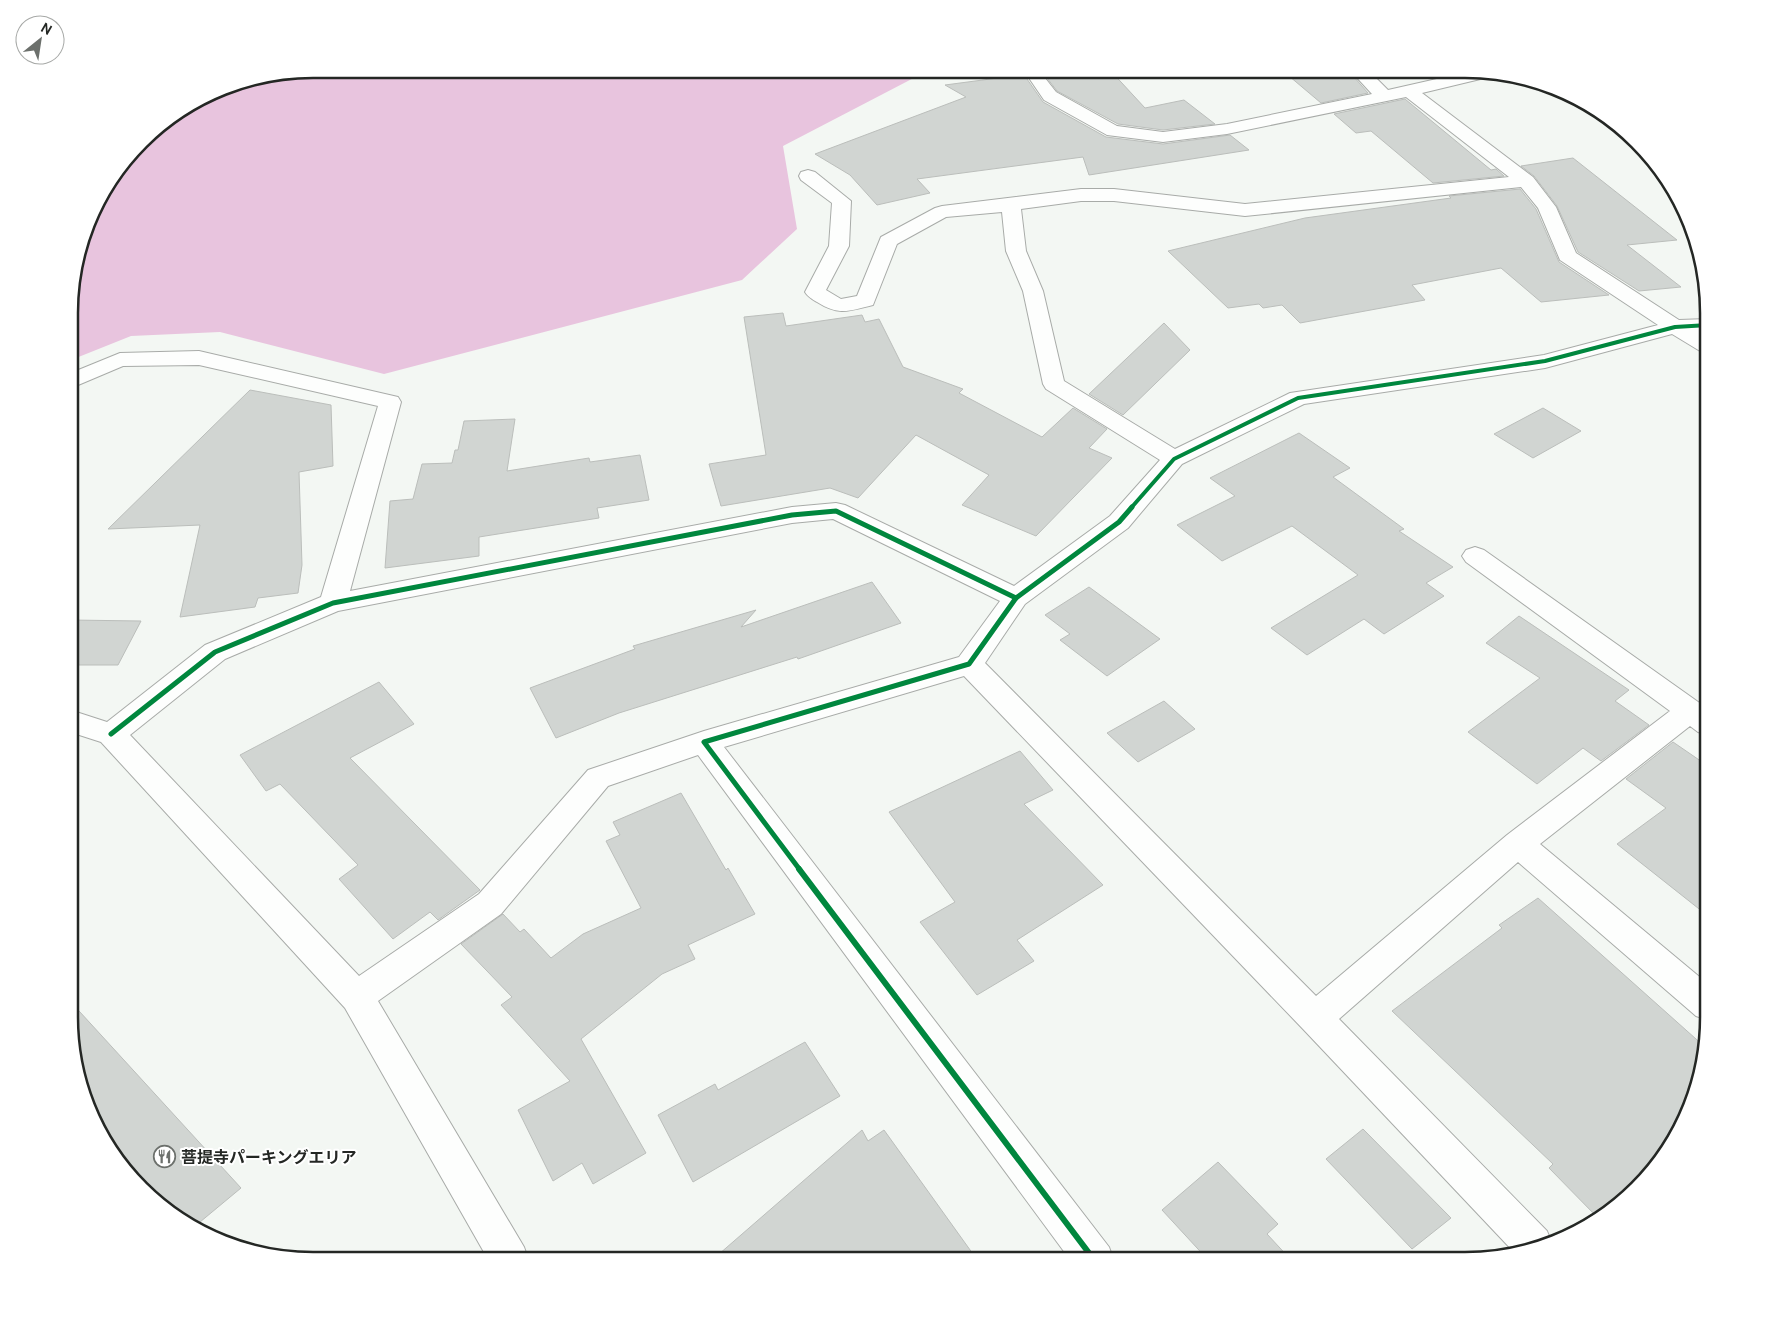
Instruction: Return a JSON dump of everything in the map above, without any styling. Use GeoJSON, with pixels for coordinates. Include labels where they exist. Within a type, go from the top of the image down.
{"type":"FeatureCollection","features":[{"type":"Feature","properties":{"kind":"street"},"geometry":{"type":"LineString","coordinates":[[1037,78],[1050,96],[1113,131],[1163,137],[1227,129],[1465,78]]}},
{"type":"Feature","properties":{"kind":"street"},"geometry":{"type":"LineString","coordinates":[[1366,78],[1385,96]]}},
{"type":"Feature","properties":{"kind":"street"},"geometry":{"type":"LineString","coordinates":[[1409,91],[1526,181],[1546,207],[1567,256],[1700,341]]}},
{"type":"Feature","properties":{"kind":"street"},"geometry":{"type":"LineString","coordinates":[[808,176],[842,201],[839,246],[816,292],[837,306],[866,301],[888,241],[942,212],[1081,195],[1114,195],[1245,210],[1526,181]]}},
{"type":"Feature","properties":{"kind":"street"},"geometry":{"type":"LineString","coordinates":[[1011,205],[1016,250],[1034,291],[1054,384],[1174,459]]}},
{"type":"Feature","properties":{"kind":"street"},"geometry":{"type":"LineString","coordinates":[[357,997],[490,904],[598,778],[704,742],[969,664],[1016,598],[1119,522],[1174,459],[1298,398],[1545,361],[1675,327],[1700,325]]}},
{"type":"Feature","properties":{"kind":"street"},"geometry":{"type":"LineString","coordinates":[[78,378],[120,360],[199,358],[390,402],[333,603]]}},
{"type":"Feature","properties":{"kind":"street"},"geometry":{"type":"LineString","coordinates":[[111,734],[214,652],[333,603],[792,515],[836,511],[1016,598]]}},
{"type":"Feature","properties":{"kind":"street"},"geometry":{"type":"LineString","coordinates":[[1315,1018],[1518,844],[1699,717],[1475,556]]}},
{"type":"Feature","properties":{"kind":"street"},"geometry":{"type":"LineString","coordinates":[[969,664],[1315,1018],[1531,1243]]}},
{"type":"Feature","properties":{"kind":"street"},"geometry":{"type":"LineString","coordinates":[[78,724],[111,734],[357,997],[505,1252]]}},
{"type":"Feature","properties":{"kind":"street"},"geometry":{"type":"LineString","coordinates":[[704,742],[1089,1252]]}},
{"type":"Feature","properties":{"kind":"street"},"geometry":{"type":"LineString","coordinates":[[1518,844],[1700,998]]}},
{"type":"Feature","properties":{"kind":"shaded area"},"geometry":{"type":"Polygon","coordinates":[[[297,78],[914,78],[783,146],[797,229],[742,280],[384,374],[220,332],[131,336],[78,357],[78,297],[82,267],[95,223],[117,182],[146,146],[169,126],[195,109],[237,90],[267,82],[297,78]]]}},
{"type":"Feature","properties":{"kind":"building"},"geometry":{"type":"Polygon","coordinates":[[[998,78],[1027,78],[1043,102],[1106,137],[1163,144],[1230,135],[1249,150],[1089,175],[1083,157],[917,179],[930,193],[877,205],[850,175],[815,154],[966,97],[945,85],[998,78]]]}},
{"type":"Feature","properties":{"kind":"building"},"geometry":{"type":"Polygon","coordinates":[[[1047,78],[1117,78],[1145,108],[1184,100],[1215,124],[1163,130],[1118,124],[1057,91],[1047,78]]]}},
{"type":"Feature","properties":{"kind":"building"},"geometry":{"type":"Polygon","coordinates":[[[1291,78],[1355,78],[1368,93],[1321,103],[1291,78]]]}},
{"type":"Feature","properties":{"kind":"building"},"geometry":{"type":"Polygon","coordinates":[[[1405,99],[1491,170],[1496,169],[1504,176],[1433,183],[1371,131],[1356,133],[1334,114],[1405,99]]]}},
{"type":"Feature","properties":{"kind":"building"},"geometry":{"type":"Polygon","coordinates":[[[1573,158],[1677,240],[1627,245],[1681,287],[1639,291],[1578,252],[1557,206],[1534,176],[1521,166],[1573,158]]]}},
{"type":"Feature","properties":{"kind":"building"},"geometry":{"type":"Polygon","coordinates":[[[1520,189],[1536,209],[1559,262],[1609,295],[1541,302],[1501,268],[1412,285],[1425,300],[1300,323],[1282,305],[1263,308],[1259,304],[1228,308],[1168,251],[1305,218],[1451,198],[1449,196],[1520,189]]]}},
{"type":"Feature","properties":{"kind":"building"},"geometry":{"type":"Polygon","coordinates":[[[783,313],[786,326],[862,315],[865,322],[879,319],[903,367],[963,389],[959,393],[1042,437],[1073,408],[1107,429],[1089,448],[1112,458],[1036,536],[962,505],[989,475],[916,435],[858,498],[830,488],[721,506],[709,464],[766,455],[744,317],[783,313]]]}},
{"type":"Feature","properties":{"kind":"building"},"geometry":{"type":"Polygon","coordinates":[[[1164,323],[1190,350],[1123,415],[1089,394],[1164,323]]]}},
{"type":"Feature","properties":{"kind":"building"},"geometry":{"type":"Polygon","coordinates":[[[250,390],[331,405],[333,466],[299,472],[302,565],[298,593],[258,598],[255,607],[180,617],[200,525],[108,529],[250,390]]]}},
{"type":"Feature","properties":{"kind":"building"},"geometry":{"type":"Polygon","coordinates":[[[1543,408],[1581,431],[1533,458],[1494,434],[1543,408]]]}},
{"type":"Feature","properties":{"kind":"building"},"geometry":{"type":"Polygon","coordinates":[[[515,419],[507,471],[589,458],[590,462],[640,455],[649,500],[597,508],[599,518],[479,537],[479,556],[385,568],[390,501],[413,499],[422,464],[452,463],[455,450],[458,450],[464,421],[515,419]]]}},
{"type":"Feature","properties":{"kind":"building"},"geometry":{"type":"Polygon","coordinates":[[[1299,433],[1350,468],[1333,477],[1404,529],[1399,531],[1453,567],[1426,583],[1444,596],[1384,634],[1364,619],[1307,655],[1271,628],[1358,575],[1292,526],[1222,561],[1177,525],[1235,496],[1210,478],[1299,433]]]}},
{"type":"Feature","properties":{"kind":"building"},"geometry":{"type":"Polygon","coordinates":[[[872,582],[901,623],[798,659],[797,657],[619,713],[556,738],[530,688],[635,649],[633,646],[756,610],[741,627],[872,582]]]}},
{"type":"Feature","properties":{"kind":"building"},"geometry":{"type":"Polygon","coordinates":[[[1089,587],[1160,639],[1107,676],[1060,640],[1070,634],[1045,615],[1089,587]]]}},
{"type":"Feature","properties":{"kind":"building"},"geometry":{"type":"Polygon","coordinates":[[[1519,616],[1629,690],[1615,701],[1649,725],[1601,761],[1583,748],[1537,784],[1468,732],[1540,678],[1486,643],[1519,616]]]}},
{"type":"Feature","properties":{"kind":"building"},"geometry":{"type":"Polygon","coordinates":[[[78,620],[141,621],[118,665],[78,665],[78,620]]]}},
{"type":"Feature","properties":{"kind":"building"},"geometry":{"type":"Polygon","coordinates":[[[379,682],[414,724],[350,758],[480,890],[438,920],[430,912],[393,939],[339,879],[358,865],[280,784],[266,791],[240,755],[379,682]]]}},
{"type":"Feature","properties":{"kind":"building"},"geometry":{"type":"Polygon","coordinates":[[[1164,701],[1195,729],[1138,762],[1107,733],[1164,701]]]}},
{"type":"Feature","properties":{"kind":"building"},"geometry":{"type":"Polygon","coordinates":[[[1673,742],[1700,761],[1700,910],[1617,844],[1666,808],[1626,779],[1673,742]]]}},
{"type":"Feature","properties":{"kind":"building"},"geometry":{"type":"Polygon","coordinates":[[[1020,751],[1053,790],[1024,804],[1103,885],[1017,940],[1034,961],[977,995],[920,922],[955,902],[889,812],[1020,751]]]}},
{"type":"Feature","properties":{"kind":"building"},"geometry":{"type":"Polygon","coordinates":[[[681,793],[726,870],[728,868],[755,914],[688,945],[695,959],[662,974],[581,1039],[646,1153],[593,1184],[582,1163],[553,1181],[518,1110],[570,1081],[501,1005],[512,997],[461,944],[503,914],[520,932],[524,929],[551,958],[583,934],[641,908],[606,841],[620,835],[613,822],[681,793]]]}},
{"type":"Feature","properties":{"kind":"building"},"geometry":{"type":"Polygon","coordinates":[[[1538,898],[1698,1041],[1695,1063],[1687,1093],[1668,1135],[1651,1161],[1631,1184],[1594,1214],[1549,1168],[1553,1164],[1392,1011],[1502,928],[1499,925],[1538,898]]]}},
{"type":"Feature","properties":{"kind":"building","name":"菩提寺パーキングエリア"},"geometry":{"type":"Polygon","coordinates":[[[78,1010],[241,1188],[199,1223],[169,1204],[146,1184],[117,1148],[95,1107],[82,1063],[78,1033],[78,1010]]]}},
{"type":"Feature","properties":{"kind":"building"},"geometry":{"type":"Polygon","coordinates":[[[805,1042],[840,1096],[693,1182],[658,1115],[715,1084],[718,1090],[805,1042]]]}},
{"type":"Feature","properties":{"kind":"building"},"geometry":{"type":"Polygon","coordinates":[[[1363,1129],[1451,1218],[1412,1249],[1326,1159],[1363,1129]]]}},
{"type":"Feature","properties":{"kind":"building"},"geometry":{"type":"Polygon","coordinates":[[[862,1130],[868,1141],[884,1130],[972,1252],[721,1252],[862,1130]]]}},
{"type":"Feature","properties":{"kind":"building"},"geometry":{"type":"Polygon","coordinates":[[[1218,1162],[1278,1224],[1267,1234],[1284,1252],[1201,1252],[1162,1210],[1218,1162]]]}},
{"type":"Feature","properties":{"kind":"cycle path"},"geometry":{"type":"LineString","coordinates":[[1088,1252],[704,742],[969,664],[1016,598],[1119,522],[1174,459],[1298,398],[1545,361],[1675,327],[1700,325]]}},
{"type":"Feature","properties":{"kind":"cycle path"},"geometry":{"type":"LineString","coordinates":[[111,734],[215,652],[333,603],[792,515],[836,511],[1016,598]]}},
{"type":"Feature","properties":{"kind":"place","name":"菩提寺パーキングエリア"},"geometry":{"type":"Point","coordinates":[165,1157]}}]}
